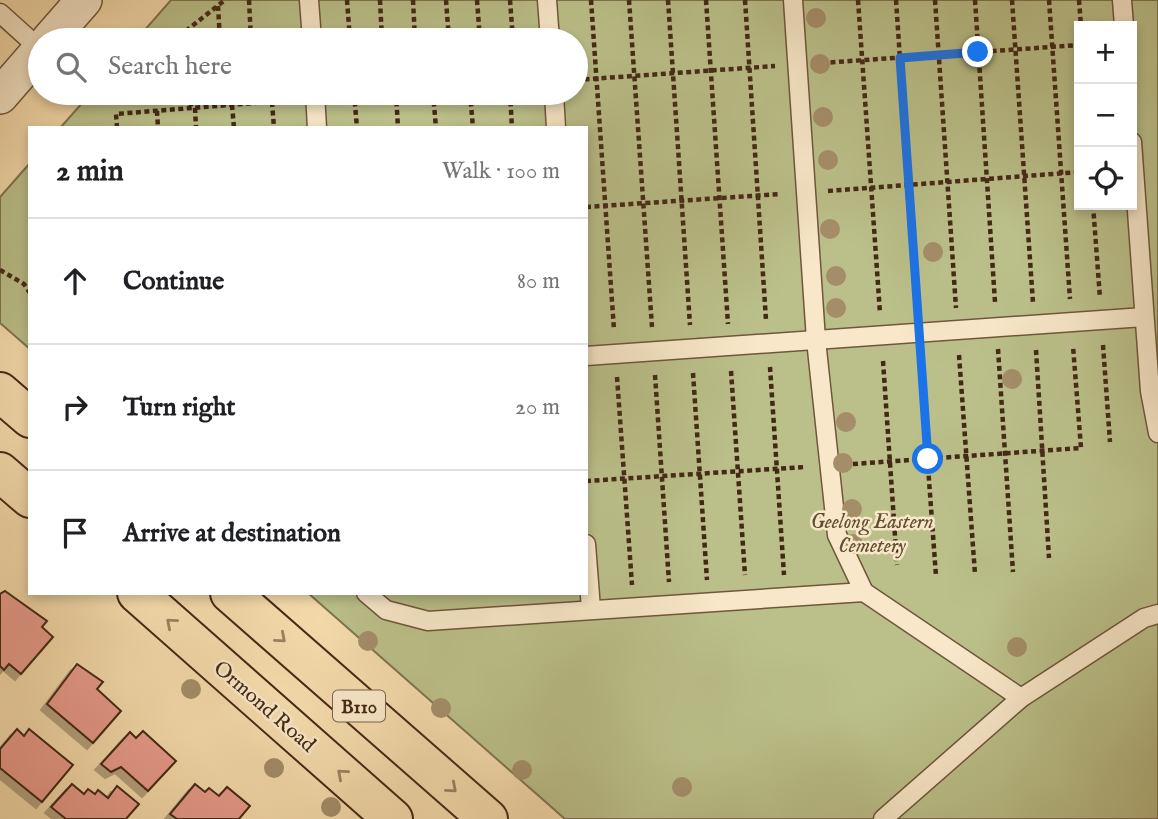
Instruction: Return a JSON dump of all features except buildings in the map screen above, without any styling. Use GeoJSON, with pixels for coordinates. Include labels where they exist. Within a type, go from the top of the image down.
{"type":"FeatureCollection","features":[{"type":"Feature","properties":{"kind":"highway"},"geometry":{"type":"LineString","coordinates":[[0,392],[28,416]]}},
{"type":"Feature","properties":{"kind":"highway"},"geometry":{"type":"LineString","coordinates":[[0,472],[28,496]]}},
{"type":"Feature","properties":{"kind":"highway","name":"Ormond Road"},"geometry":{"type":"LineString","coordinates":[[139,595],[393,819]]}},
{"type":"Feature","properties":{"kind":"highway","name":"B110"},"geometry":{"type":"LineString","coordinates":[[232,595],[488,819]]}},
{"type":"Feature","properties":{"kind":"street"},"geometry":{"type":"LineString","coordinates":[[60,28],[84,0]]}},
{"type":"Feature","properties":{"kind":"street"},"geometry":{"type":"LineString","coordinates":[[0,96],[28,63]]}},
{"type":"Feature","properties":{"kind":"lane"},"geometry":{"type":"LineString","coordinates":[[309,0],[311,28]]}},
{"type":"Feature","properties":{"kind":"lane"},"geometry":{"type":"LineString","coordinates":[[547,0],[549,28]]}},
{"type":"Feature","properties":{"kind":"lane"},"geometry":{"type":"LineString","coordinates":[[793,0],[816,340],[837,535],[864,592],[1021,698]]}},
{"type":"Feature","properties":{"kind":"lane"},"geometry":{"type":"LineString","coordinates":[[1122,0],[1124,21]]}},
{"type":"Feature","properties":{"kind":"lane"},"geometry":{"type":"LineString","coordinates":[[0,13],[28,38]]}},
{"type":"Feature","properties":{"kind":"lane"},"geometry":{"type":"LineString","coordinates":[[316,105],[317,126]]}},
{"type":"Feature","properties":{"kind":"lane"},"geometry":{"type":"LineString","coordinates":[[555,105],[556,126]]}},
{"type":"Feature","properties":{"kind":"lane"},"geometry":{"type":"LineString","coordinates":[[1132,147],[1150,391],[1158,433]]}},
{"type":"Feature","properties":{"kind":"lane"},"geometry":{"type":"LineString","coordinates":[[588,356],[1144,317]]}},
{"type":"Feature","properties":{"kind":"lane"},"geometry":{"type":"LineString","coordinates":[[588,566],[592,609]]}},
{"type":"Feature","properties":{"kind":"lane"},"geometry":{"type":"LineString","coordinates":[[368,595],[386,610],[428,621],[864,592]]}},
{"type":"Feature","properties":{"kind":"lane"},"geometry":{"type":"LineString","coordinates":[[883,819],[1021,698],[1144,618],[1158,614]]}},
{"type":"Feature","properties":{"kind":"path"},"geometry":{"type":"LineString","coordinates":[[189,28],[225,0]]}},
{"type":"Feature","properties":{"kind":"path"},"geometry":{"type":"LineString","coordinates":[[249,0],[250,28]]}},
{"type":"Feature","properties":{"kind":"path"},"geometry":{"type":"LineString","coordinates":[[347,0],[349,28]]}},
{"type":"Feature","properties":{"kind":"path"},"geometry":{"type":"LineString","coordinates":[[380,0],[382,28]]}},
{"type":"Feature","properties":{"kind":"path"},"geometry":{"type":"LineString","coordinates":[[412,0],[414,28]]}},
{"type":"Feature","properties":{"kind":"path"},"geometry":{"type":"LineString","coordinates":[[446,0],[448,28]]}},
{"type":"Feature","properties":{"kind":"path"},"geometry":{"type":"LineString","coordinates":[[477,0],[479,28]]}},
{"type":"Feature","properties":{"kind":"path"},"geometry":{"type":"LineString","coordinates":[[510,0],[512,28]]}},
{"type":"Feature","properties":{"kind":"path"},"geometry":{"type":"LineString","coordinates":[[592,0],[633,607]]}},
{"type":"Feature","properties":{"kind":"path"},"geometry":{"type":"LineString","coordinates":[[629,0],[670,605]]}},
{"type":"Feature","properties":{"kind":"path"},"geometry":{"type":"LineString","coordinates":[[667,0],[709,602]]}},
{"type":"Feature","properties":{"kind":"path"},"geometry":{"type":"LineString","coordinates":[[706,0],[747,600]]}},
{"type":"Feature","properties":{"kind":"path"},"geometry":{"type":"LineString","coordinates":[[745,0],[785,597]]}},
{"type":"Feature","properties":{"kind":"path"},"geometry":{"type":"LineString","coordinates":[[858,0],[897,565]]}},
{"type":"Feature","properties":{"kind":"path"},"geometry":{"type":"LineString","coordinates":[[896,0],[936,576]]}},
{"type":"Feature","properties":{"kind":"path"},"geometry":{"type":"LineString","coordinates":[[935,0],[975,574]]}},
{"type":"Feature","properties":{"kind":"path"},"geometry":{"type":"LineString","coordinates":[[975,0],[1013,572]]}},
{"type":"Feature","properties":{"kind":"path"},"geometry":{"type":"LineString","coordinates":[[1012,0],[1049,558]]}},
{"type":"Feature","properties":{"kind":"path"},"geometry":{"type":"LineString","coordinates":[[1049,0],[1080,448]]}},
{"type":"Feature","properties":{"kind":"path"},"geometry":{"type":"LineString","coordinates":[[1079,0],[1081,21]]}},
{"type":"Feature","properties":{"kind":"path"},"geometry":{"type":"LineString","coordinates":[[218,5],[219,28]]}},
{"type":"Feature","properties":{"kind":"path"},"geometry":{"type":"LineString","coordinates":[[588,79],[1074,45]]}},
{"type":"Feature","properties":{"kind":"path"},"geometry":{"type":"LineString","coordinates":[[192,105],[196,126]]}},
{"type":"Feature","properties":{"kind":"path"},"geometry":{"type":"LineString","coordinates":[[117,126],[116,114],[232,105],[234,126]]}},
{"type":"Feature","properties":{"kind":"path"},"geometry":{"type":"LineString","coordinates":[[272,105],[274,126]]}},
{"type":"Feature","properties":{"kind":"path"},"geometry":{"type":"LineString","coordinates":[[355,105],[357,126]]}},
{"type":"Feature","properties":{"kind":"path"},"geometry":{"type":"LineString","coordinates":[[397,105],[398,126]]}},
{"type":"Feature","properties":{"kind":"path"},"geometry":{"type":"LineString","coordinates":[[434,105],[436,126]]}},
{"type":"Feature","properties":{"kind":"path"},"geometry":{"type":"LineString","coordinates":[[471,105],[473,126]]}},
{"type":"Feature","properties":{"kind":"path"},"geometry":{"type":"LineString","coordinates":[[511,105],[512,126]]}},
{"type":"Feature","properties":{"kind":"path"},"geometry":{"type":"LineString","coordinates":[[157,111],[158,126]]}},
{"type":"Feature","properties":{"kind":"path"},"geometry":{"type":"LineString","coordinates":[[0,270],[24,284],[28,290]]}},
{"type":"Feature","properties":{"kind":"green space","name":"Geelong Eastern Cemetery"},"geometry":{"type":"Polygon","coordinates":[[[171,0],[1158,0],[1158,819],[565,819],[310,595],[588,595],[588,126],[62,126],[80,105],[588,105],[588,28],[146,28],[171,0]]]}},
{"type":"Feature","properties":{"kind":"green space"},"geometry":{"type":"Polygon","coordinates":[[[28,165],[28,347],[0,323],[0,197],[28,165]]]}},
{"type":"Feature","properties":{"kind":"route"},"geometry":{"type":"LineString","coordinates":[[928,459],[900,58],[978,52]]}}]}
